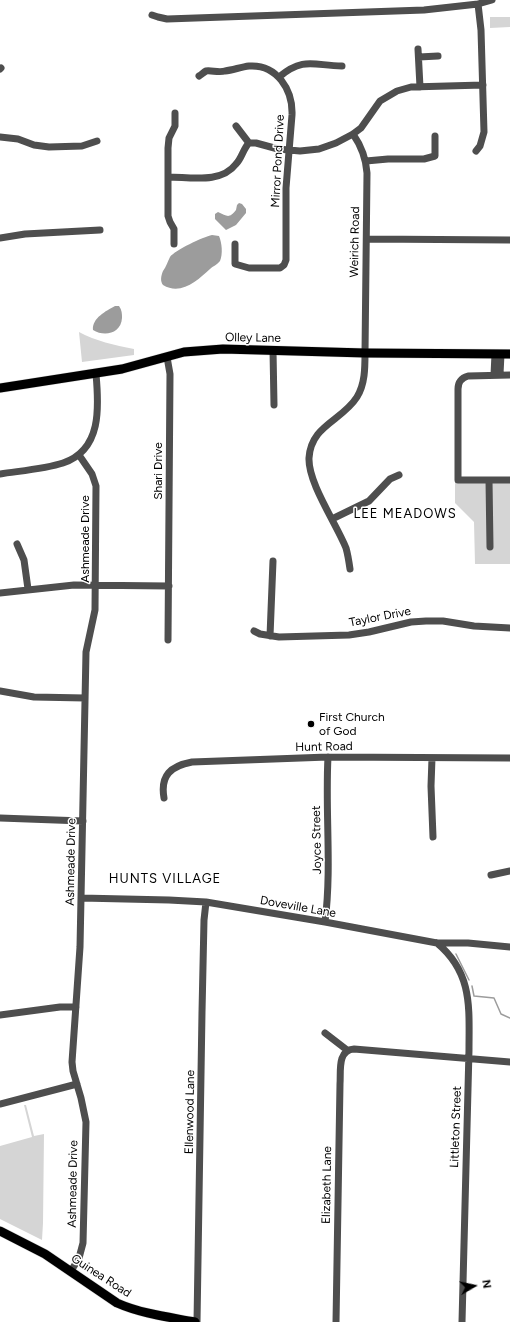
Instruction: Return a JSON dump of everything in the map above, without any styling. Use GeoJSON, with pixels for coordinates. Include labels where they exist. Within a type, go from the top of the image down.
{"type":"FeatureCollection","features":[{"type":"Feature","properties":{"kind":"main road","name":"Olley Lane"},"geometry":{"type":"LineString","coordinates":[[0,388],[96,374],[138,365],[184,352],[203,350],[223,349],[365,353],[502,354]]}},
{"type":"Feature","properties":{"kind":"main road","name":"Guinea Road"},"geometry":{"type":"LineString","coordinates":[[0,1231],[27,1244],[71,1270],[106,1296],[128,1307],[150,1314],[196,1322]]}},
{"type":"Feature","properties":{"kind":"street"},"geometry":{"type":"LineString","coordinates":[[152,14],[158,17],[167,18],[328,14],[424,10],[478,4],[492,0]]}},
{"type":"Feature","properties":{"kind":"street"},"geometry":{"type":"LineString","coordinates":[[476,151],[480,146],[484,132],[481,30],[478,4]]}},
{"type":"Feature","properties":{"kind":"street"},"geometry":{"type":"LineString","coordinates":[[418,49],[420,87]]}},
{"type":"Feature","properties":{"kind":"street"},"geometry":{"type":"LineString","coordinates":[[418,57],[438,56]]}},
{"type":"Feature","properties":{"kind":"street"},"geometry":{"type":"LineString","coordinates":[[198,76],[206,71],[220,72],[250,66],[258,66],[279,77],[291,67],[302,64],[321,63],[330,66],[342,66]]}},
{"type":"Feature","properties":{"kind":"street","name":"Mirror Pond Drive"},"geometry":{"type":"LineString","coordinates":[[235,244],[235,264],[249,268],[280,268],[284,266],[286,260],[286,188],[292,104],[288,90],[279,77]]}},
{"type":"Feature","properties":{"kind":"street"},"geometry":{"type":"LineString","coordinates":[[249,143],[256,143],[278,149],[300,151],[319,149],[336,143],[361,128],[376,106],[393,93],[406,88],[482,85]]}},
{"type":"Feature","properties":{"kind":"street"},"geometry":{"type":"LineString","coordinates":[[174,244],[174,229],[168,216],[168,141],[175,126],[175,113]]}},
{"type":"Feature","properties":{"kind":"street"},"geometry":{"type":"LineString","coordinates":[[236,126],[249,143]]}},
{"type":"Feature","properties":{"kind":"street","name":"Weirich Road"},"geometry":{"type":"LineString","coordinates":[[350,569],[346,548],[312,476],[309,464],[310,453],[314,441],[320,431],[346,410],[358,396],[363,380],[365,353],[367,239],[366,161],[360,145],[353,134]]}},
{"type":"Feature","properties":{"kind":"street"},"geometry":{"type":"LineString","coordinates":[[366,161],[388,159],[424,159],[435,156],[435,136]]}},
{"type":"Feature","properties":{"kind":"street"},"geometry":{"type":"LineString","coordinates":[[0,137],[18,139],[34,145],[50,147],[82,146],[97,141]]}},
{"type":"Feature","properties":{"kind":"street"},"geometry":{"type":"LineString","coordinates":[[168,177],[212,177],[224,174],[236,165],[249,143]]}},
{"type":"Feature","properties":{"kind":"street"},"geometry":{"type":"LineString","coordinates":[[0,238],[25,234],[100,230]]}},
{"type":"Feature","properties":{"kind":"street"},"geometry":{"type":"LineString","coordinates":[[367,239],[510,240]]}},
{"type":"Feature","properties":{"kind":"street"},"geometry":{"type":"LineString","coordinates":[[273,350],[274,404]]}},
{"type":"Feature","properties":{"kind":"street"},"geometry":{"type":"LineString","coordinates":[[497,375],[502,354]]}},
{"type":"Feature","properties":{"kind":"street","name":"Shari Drive"},"geometry":{"type":"LineString","coordinates":[[167,357],[170,374],[168,640]]}},
{"type":"Feature","properties":{"kind":"street"},"geometry":{"type":"LineString","coordinates":[[0,474],[59,464],[69,461],[79,455],[91,440],[96,426],[96,374]]}},
{"type":"Feature","properties":{"kind":"street"},"geometry":{"type":"LineString","coordinates":[[510,375],[464,377],[458,383],[458,480],[510,480]]}},
{"type":"Feature","properties":{"kind":"street","name":"Ashmeade Drive"},"geometry":{"type":"LineString","coordinates":[[71,1270],[81,1252],[84,1229],[86,1122],[72,1062],[80,947],[86,652],[95,610],[96,585],[96,486],[92,474],[79,455]]}},
{"type":"Feature","properties":{"kind":"street"},"geometry":{"type":"LineString","coordinates":[[332,519],[368,501],[390,479],[399,475]]}},
{"type":"Feature","properties":{"kind":"street"},"geometry":{"type":"LineString","coordinates":[[489,480],[490,547]]}},
{"type":"Feature","properties":{"kind":"street"},"geometry":{"type":"LineString","coordinates":[[17,544],[25,564],[28,589]]}},
{"type":"Feature","properties":{"kind":"street"},"geometry":{"type":"LineString","coordinates":[[270,636],[274,561]]}},
{"type":"Feature","properties":{"kind":"street"},"geometry":{"type":"LineString","coordinates":[[0,593],[74,585],[168,586]]}},
{"type":"Feature","properties":{"kind":"street","name":"Taylor Drive"},"geometry":{"type":"LineString","coordinates":[[254,632],[270,636],[300,637],[349,635],[411,622],[426,621],[442,621],[474,626],[510,628]]}},
{"type":"Feature","properties":{"kind":"street"},"geometry":{"type":"LineString","coordinates":[[0,691],[34,697],[85,698]]}},
{"type":"Feature","properties":{"kind":"street","name":"Hunt Road"},"geometry":{"type":"LineString","coordinates":[[164,798],[162,787],[166,777],[176,768],[184,764],[203,761],[328,757],[510,758]]}},
{"type":"Feature","properties":{"kind":"street","name":"Joyce Street"},"geometry":{"type":"LineString","coordinates":[[326,922],[329,857],[328,757]]}},
{"type":"Feature","properties":{"kind":"street"},"geometry":{"type":"LineString","coordinates":[[432,758],[433,837]]}},
{"type":"Feature","properties":{"kind":"street"},"geometry":{"type":"LineString","coordinates":[[0,818],[83,821]]}},
{"type":"Feature","properties":{"kind":"street"},"geometry":{"type":"LineString","coordinates":[[491,875],[510,871]]}},
{"type":"Feature","properties":{"kind":"street","name":"Doveville Lane"},"geometry":{"type":"LineString","coordinates":[[81,898],[206,902],[326,922],[437,943],[468,943],[510,947]]}},
{"type":"Feature","properties":{"kind":"street","name":"Ellenwood Lane"},"geometry":{"type":"LineString","coordinates":[[196,1322],[202,1012],[206,902]]}},
{"type":"Feature","properties":{"kind":"street","name":"Littleton Street"},"geometry":{"type":"LineString","coordinates":[[437,943],[458,968],[467,990],[469,1009],[462,1322]]}},
{"type":"Feature","properties":{"kind":"street"},"geometry":{"type":"LineString","coordinates":[[0,1015],[76,1007]]}},
{"type":"Feature","properties":{"kind":"street"},"geometry":{"type":"LineString","coordinates":[[325,1033],[347,1050],[354,1049],[510,1062]]}},
{"type":"Feature","properties":{"kind":"street","name":"Elizabeth Lane"},"geometry":{"type":"LineString","coordinates":[[336,1322],[340,1084],[342,1058],[347,1050]]}},
{"type":"Feature","properties":{"kind":"street"},"geometry":{"type":"LineString","coordinates":[[0,1104],[77,1084]]}},
{"type":"Feature","properties":{"kind":"shaded area"},"geometry":{"type":"Polygon","coordinates":[[[490,17],[510,17],[510,27],[490,28],[490,17]]]}},
{"type":"Feature","properties":{"kind":"shaded area"},"geometry":{"type":"Polygon","coordinates":[[[239,203],[246,209],[246,213],[236,225],[226,230],[215,219],[215,214],[218,212],[230,216],[234,213],[239,203]]]}},
{"type":"Feature","properties":{"kind":"shaded area"},"geometry":{"type":"Polygon","coordinates":[[[212,235],[219,236],[221,242],[222,255],[220,261],[195,282],[183,288],[176,289],[163,285],[161,280],[163,271],[170,257],[177,251],[190,244],[212,235]]]}},
{"type":"Feature","properties":{"kind":"shaded area"},"geometry":{"type":"Polygon","coordinates":[[[115,306],[119,306],[122,312],[119,328],[111,333],[102,333],[93,330],[93,326],[97,318],[115,306]]]}},
{"type":"Feature","properties":{"kind":"shaded area"},"geometry":{"type":"Polygon","coordinates":[[[79,332],[92,338],[134,349],[134,355],[82,362],[79,332]]]}},
{"type":"Feature","properties":{"kind":"shaded area"},"geometry":{"type":"Polygon","coordinates":[[[510,481],[510,564],[475,564],[474,522],[455,503],[455,482],[510,481]]]}},
{"type":"Feature","properties":{"kind":"shaded area"},"geometry":{"type":"Polygon","coordinates":[[[24,1105],[26,1105],[34,1136],[44,1134],[42,1240],[0,1219],[0,1146],[32,1137],[24,1105]]]}},
{"type":"Feature","properties":{"kind":"waterway"},"geometry":{"type":"LineString","coordinates":[[456,954],[469,980]]}},
{"type":"Feature","properties":{"kind":"waterway"},"geometry":{"type":"LineString","coordinates":[[472,986],[474,996],[494,998],[501,1014],[510,1018]]}},
{"type":"Feature","properties":{"kind":"place","name":"First Church of God"},"geometry":{"type":"Point","coordinates":[311,724]}},
{"type":"Feature","properties":{"kind":"district","name":"LEE MEADOWS"},"geometry":{"type":"Point","coordinates":[405,514]}},
{"type":"Feature","properties":{"kind":"district","name":"HUNTS VILLAGE"},"geometry":{"type":"Point","coordinates":[165,879]}}]}
